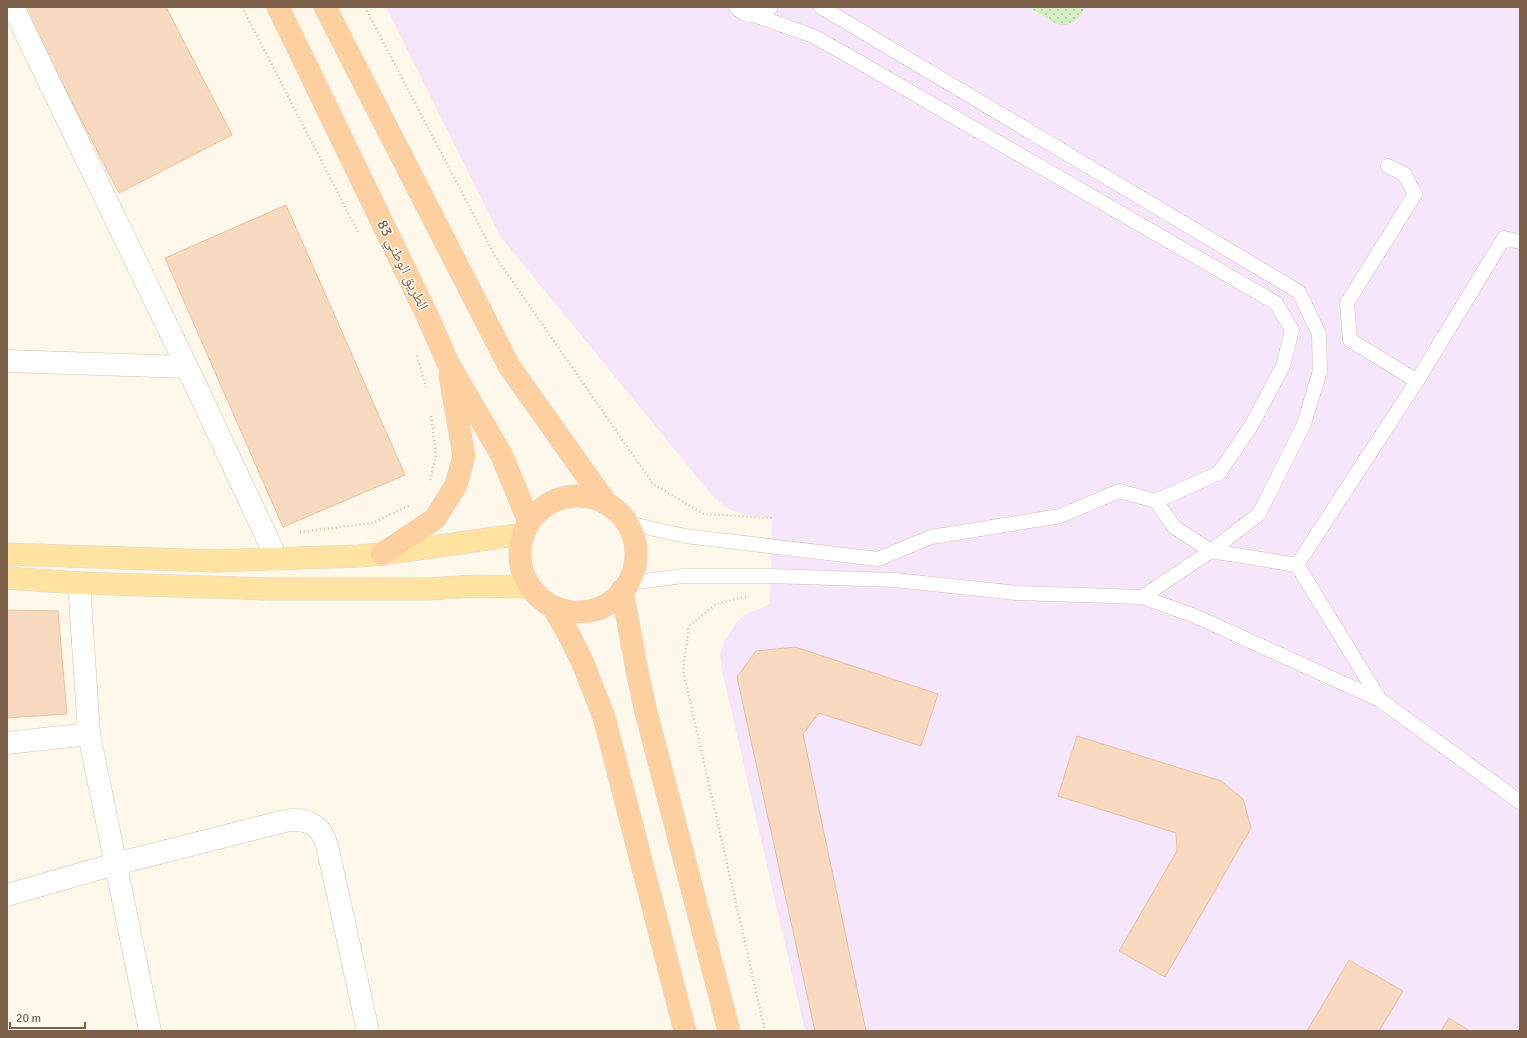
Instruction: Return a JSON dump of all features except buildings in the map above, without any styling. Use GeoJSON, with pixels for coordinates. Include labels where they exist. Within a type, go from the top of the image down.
{"type":"FeatureCollection","features":[{"type":"Feature","properties":{"kind":"highway","name":"الطريق الوطني 83"},"geometry":{"type":"LineString","coordinates":[[278,7],[427,315],[448,363],[502,456],[527,528]]}},
{"type":"Feature","properties":{"kind":"highway"},"geometry":{"type":"LineString","coordinates":[[325,7],[509,366],[606,502],[627,523],[633,536],[636,549],[635,567],[626,586],[604,607],[587,612],[570,613],[553,608],[537,596],[525,579],[520,560],[521,540],[527,528],[540,510],[555,501],[571,497],[588,497],[606,502]]}},
{"type":"Feature","properties":{"kind":"highway"},"geometry":{"type":"LineString","coordinates":[[382,554],[435,519],[456,485],[464,456],[448,363]]}},
{"type":"Feature","properties":{"kind":"highway"},"geometry":{"type":"LineString","coordinates":[[626,586],[637,670],[729,1031]]}},
{"type":"Feature","properties":{"kind":"highway"},"geometry":{"type":"LineString","coordinates":[[553,608],[582,661],[604,717],[685,1031]]}},
{"type":"Feature","properties":{"kind":"main road"},"geometry":{"type":"LineString","coordinates":[[7,554],[214,561],[382,554],[527,528]]}},
{"type":"Feature","properties":{"kind":"main road"},"geometry":{"type":"LineString","coordinates":[[7,578],[79,583],[271,589],[426,588],[476,586],[530,587]]}},
{"type":"Feature","properties":{"kind":"street"},"geometry":{"type":"LineString","coordinates":[[13,7],[268,536],[277,559]]}},
{"type":"Feature","properties":{"kind":"street"},"geometry":{"type":"LineString","coordinates":[[7,361],[187,367]]}},
{"type":"Feature","properties":{"kind":"street"},"geometry":{"type":"LineString","coordinates":[[79,583],[89,734],[150,1031]]}},
{"type":"Feature","properties":{"kind":"street"},"geometry":{"type":"LineString","coordinates":[[7,743],[89,734]]}},
{"type":"Feature","properties":{"kind":"street"},"geometry":{"type":"LineString","coordinates":[[7,895],[116,864],[285,821],[294,819],[311,823],[324,836],[327,845],[368,1031]]}},
{"type":"Feature","properties":{"kind":"lane"},"geometry":{"type":"LineString","coordinates":[[627,523],[685,536],[878,559],[931,537],[1060,516],[1119,491],[1156,501],[1219,473],[1251,426],[1283,366],[1292,330],[1276,303],[813,36],[754,15],[746,14],[736,7]]}},
{"type":"Feature","properties":{"kind":"lane"},"geometry":{"type":"LineString","coordinates":[[754,15],[761,14],[771,7]]}},
{"type":"Feature","properties":{"kind":"lane"},"geometry":{"type":"LineString","coordinates":[[821,7],[1299,292],[1319,334],[1320,371],[1304,424],[1259,514],[1211,551],[1142,597]]}},
{"type":"Feature","properties":{"kind":"lane"},"geometry":{"type":"LineString","coordinates":[[1388,166],[1404,174],[1415,194],[1347,302],[1350,340],[1417,381]]}},
{"type":"Feature","properties":{"kind":"lane"},"geometry":{"type":"LineString","coordinates":[[1297,565],[1417,381],[1504,238],[1520,242]]}},
{"type":"Feature","properties":{"kind":"lane"},"geometry":{"type":"LineString","coordinates":[[1156,501],[1174,527],[1211,551],[1297,565],[1380,700]]}},
{"type":"Feature","properties":{"kind":"lane"},"geometry":{"type":"LineString","coordinates":[[626,586],[683,576],[778,576],[895,580],[1016,593],[1142,597],[1195,616],[1380,700],[1520,802]]}},
{"type":"Feature","properties":{"kind":"path"},"geometry":{"type":"LineString","coordinates":[[242,7],[359,234]]}},
{"type":"Feature","properties":{"kind":"path"},"geometry":{"type":"LineString","coordinates":[[365,7],[495,256],[654,484],[704,514],[772,518]]}},
{"type":"Feature","properties":{"kind":"path"},"geometry":{"type":"LineString","coordinates":[[416,354],[426,389]]}},
{"type":"Feature","properties":{"kind":"path"},"geometry":{"type":"LineString","coordinates":[[429,483],[436,455],[430,411]]}},
{"type":"Feature","properties":{"kind":"path"},"geometry":{"type":"LineString","coordinates":[[268,536],[372,523],[412,504]]}},
{"type":"Feature","properties":{"kind":"path"},"geometry":{"type":"LineString","coordinates":[[747,597],[716,604],[689,626],[682,670],[764,1031]]}},
{"type":"Feature","properties":{"kind":"shaded area"},"geometry":{"type":"Polygon","coordinates":[[[386,7],[1520,7],[1520,1031],[805,1031],[721,666],[720,655],[724,641],[737,622],[744,615],[770,604],[772,518],[743,514],[730,510],[714,498],[500,236],[386,7]]]}},
{"type":"Feature","properties":{"kind":"green space"},"geometry":{"type":"Polygon","coordinates":[[[1029,7],[1084,7],[1078,18],[1072,23],[1060,25],[1029,7]]]}}]}
